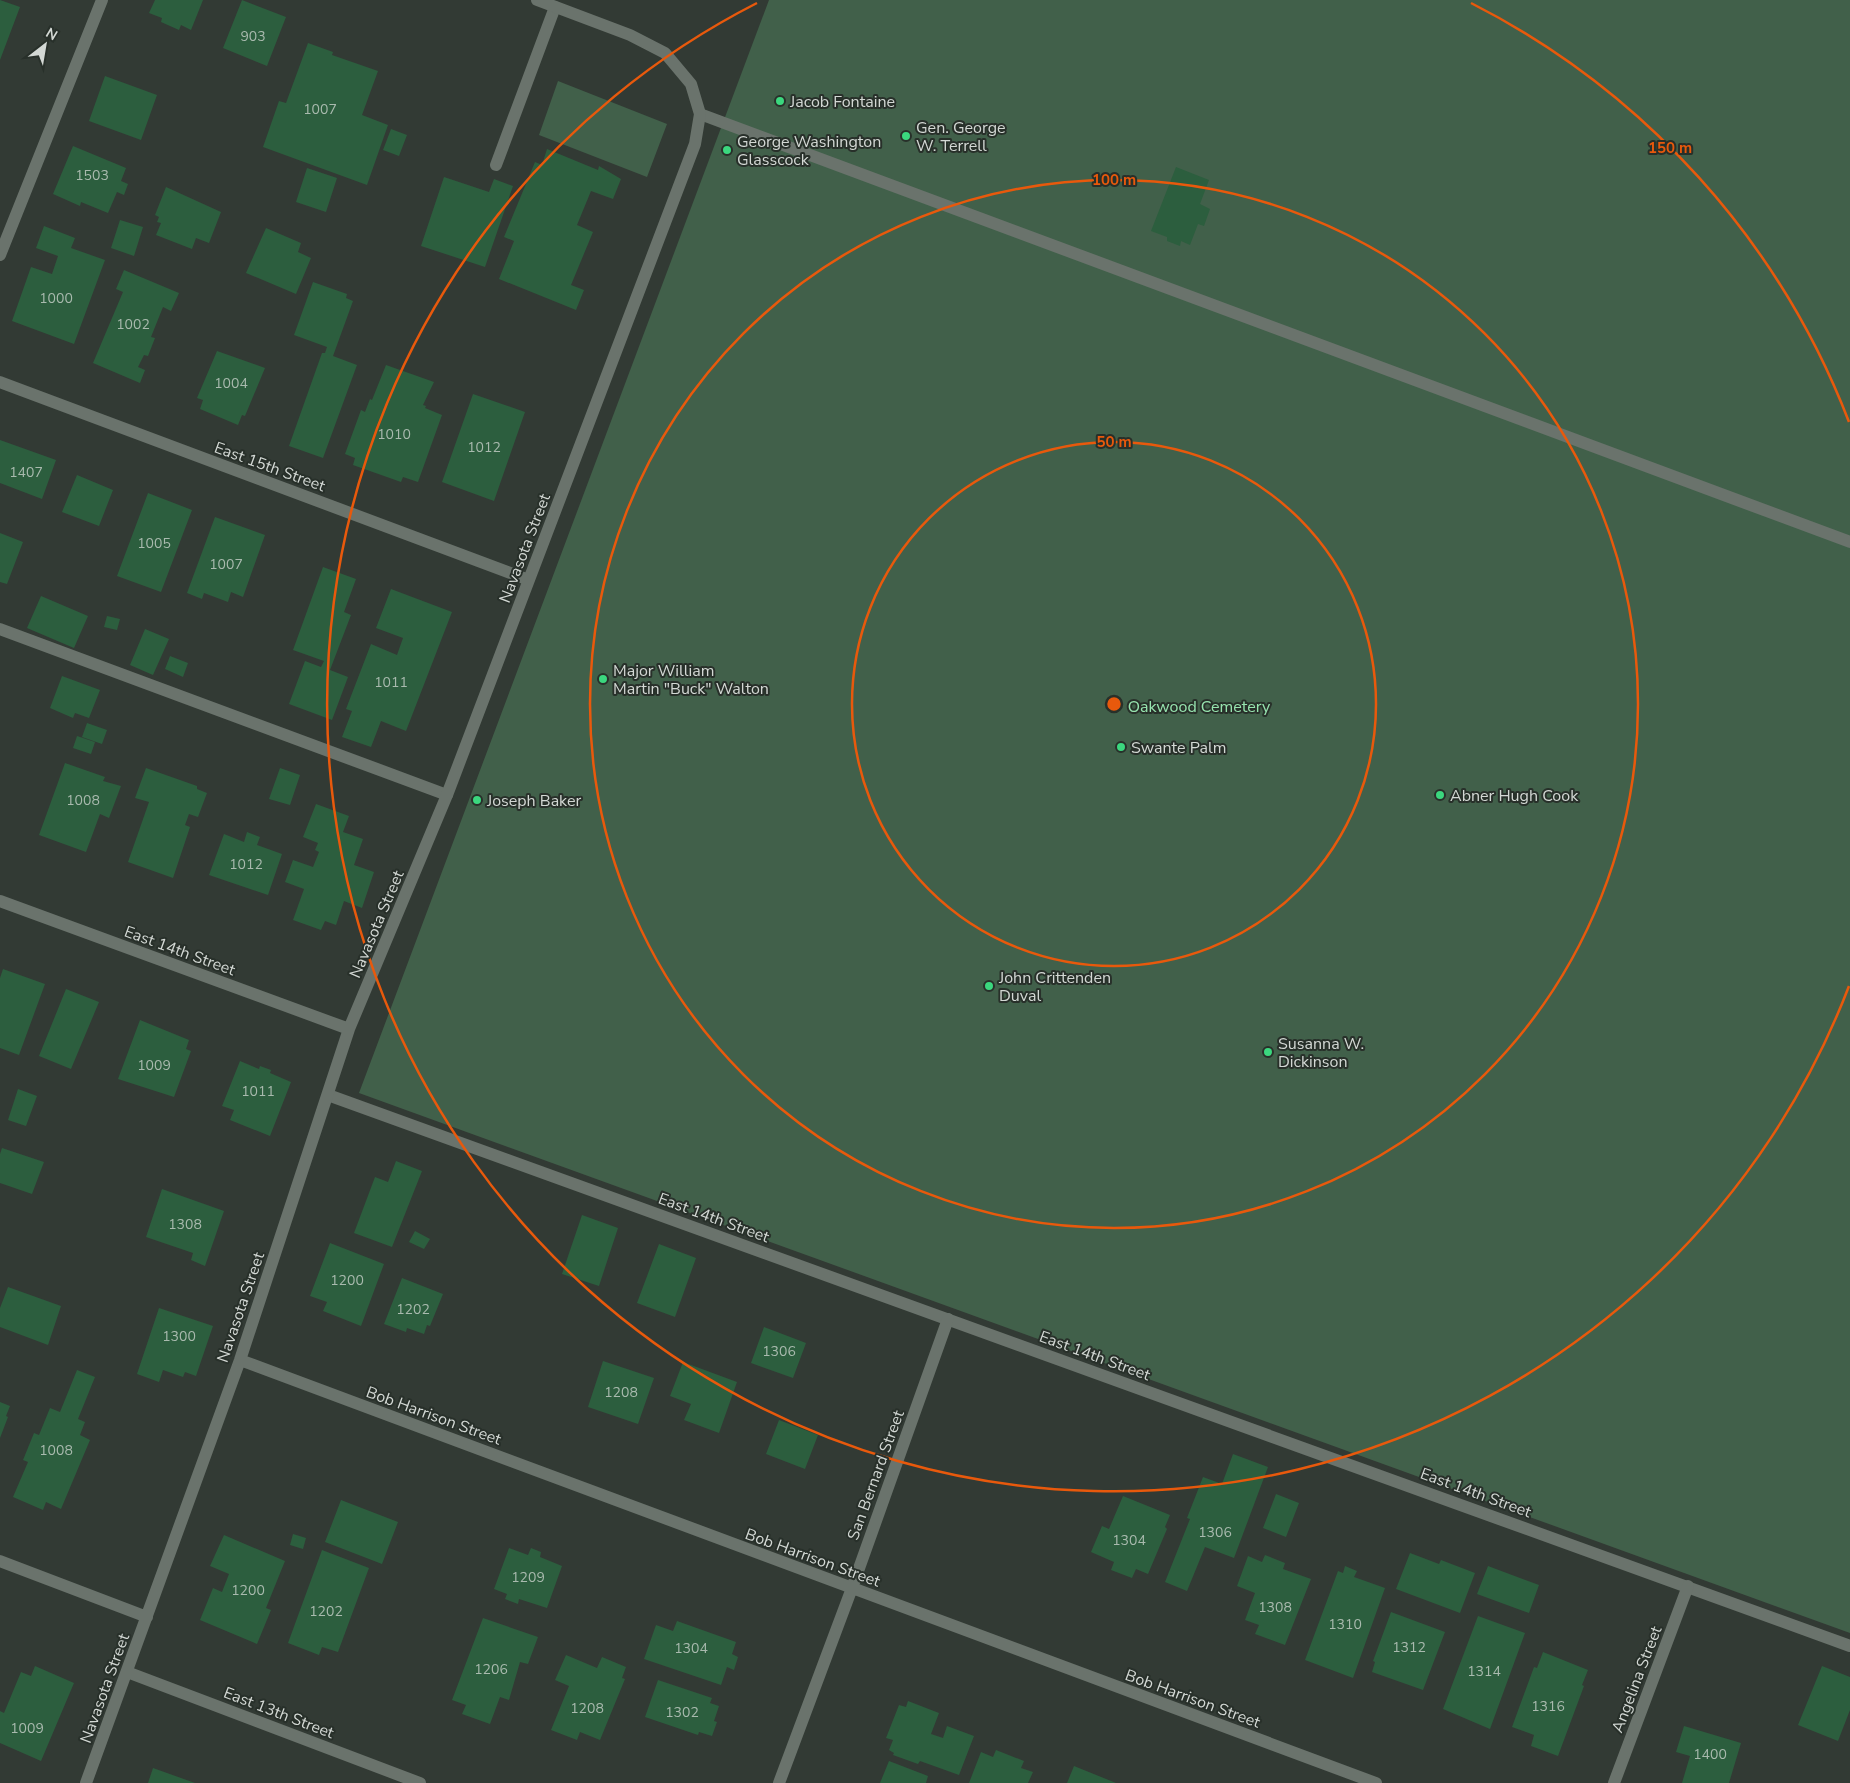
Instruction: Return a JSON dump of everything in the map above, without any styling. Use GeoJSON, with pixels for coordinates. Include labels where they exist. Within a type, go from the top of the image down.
{"type":"FeatureCollection","features":[{"type":"Feature","properties":{"kind":"street"},"geometry":{"type":"LineString","coordinates":[[0,255],[102,0]]}},
{"type":"Feature","properties":{"kind":"street"},"geometry":{"type":"LineString","coordinates":[[496,165],[555,7],[537,0]]}},
{"type":"Feature","properties":{"kind":"street","name":"Navasota Street"},"geometry":{"type":"LineString","coordinates":[[86,1783],[240,1360],[350,1030],[447,795],[694,144],[700,114],[691,84],[666,53],[630,35],[555,7]]}},
{"type":"Feature","properties":{"kind":"street"},"geometry":{"type":"LineString","coordinates":[[700,114],[1850,542]]}},
{"type":"Feature","properties":{"kind":"street","name":"East 15th Street"},"geometry":{"type":"LineString","coordinates":[[0,382],[529,580]]}},
{"type":"Feature","properties":{"kind":"street"},"geometry":{"type":"LineString","coordinates":[[0,630],[447,795]]}},
{"type":"Feature","properties":{"kind":"street","name":"East 14th Street"},"geometry":{"type":"LineString","coordinates":[[0,901],[350,1030]]}},
{"type":"Feature","properties":{"kind":"street","name":"East 14th Street"},"geometry":{"type":"LineString","coordinates":[[328,1095],[1850,1646]]}},
{"type":"Feature","properties":{"kind":"street","name":"San Bernard Street"},"geometry":{"type":"LineString","coordinates":[[779,1783],[852,1588],[948,1319]]}},
{"type":"Feature","properties":{"kind":"street","name":"Bob Harrison Street"},"geometry":{"type":"LineString","coordinates":[[240,1360],[1376,1783]]}},
{"type":"Feature","properties":{"kind":"street"},"geometry":{"type":"LineString","coordinates":[[0,1561],[147,1617]]}},
{"type":"Feature","properties":{"kind":"street","name":"Angelina Street"},"geometry":{"type":"LineString","coordinates":[[1614,1783],[1688,1586]]}},
{"type":"Feature","properties":{"kind":"street","name":"East 13th Street"},"geometry":{"type":"LineString","coordinates":[[127,1672],[420,1783]]}},
{"type":"Feature","properties":{"kind":"green space","name":"Oakwood Cemetery"},"geometry":{"type":"Polygon","coordinates":[[[769,0],[1850,0],[1850,1633],[359,1093],[769,0]]]}},
{"type":"Feature","properties":{"kind":"green space"},"geometry":{"type":"Polygon","coordinates":[[[558,81],[667,124],[647,177],[539,135],[558,81]]]}},
{"type":"Feature","properties":{"kind":"building"},"geometry":{"type":"Polygon","coordinates":[[[0,0],[20,7],[0,60],[0,0]]]}},
{"type":"Feature","properties":{"kind":"building"},"geometry":{"type":"Polygon","coordinates":[[[155,0],[203,0],[191,30],[181,25],[179,30],[161,22],[162,18],[149,13],[155,0]]]}},
{"type":"Feature","properties":{"kind":"building"},"geometry":{"type":"Polygon","coordinates":[[[242,0],[286,17],[267,66],[223,48],[242,0]]]}},
{"type":"Feature","properties":{"kind":"building"},"geometry":{"type":"Polygon","coordinates":[[[308,43],[333,52],[332,55],[378,71],[362,115],[388,125],[367,185],[263,147],[279,101],[286,103],[308,43]]]}},
{"type":"Feature","properties":{"kind":"building"},"geometry":{"type":"Polygon","coordinates":[[[105,76],[157,95],[141,140],[89,121],[105,76]]]}},
{"type":"Feature","properties":{"kind":"building"},"geometry":{"type":"Polygon","coordinates":[[[391,129],[407,135],[399,156],[383,150],[391,129]]]}},
{"type":"Feature","properties":{"kind":"building"},"geometry":{"type":"Polygon","coordinates":[[[73,146],[126,168],[121,181],[128,184],[124,195],[117,192],[108,213],[81,202],[80,206],[53,194],[73,146]]]}},
{"type":"Feature","properties":{"kind":"building"},"geometry":{"type":"Polygon","coordinates":[[[547,149],[598,170],[599,166],[621,179],[613,199],[591,191],[577,225],[593,232],[571,285],[584,290],[576,310],[499,279],[514,241],[504,237],[535,162],[542,165],[547,149]]]}},
{"type":"Feature","properties":{"kind":"building"},"geometry":{"type":"Polygon","coordinates":[[[1176,167],[1209,180],[1200,204],[1210,209],[1204,226],[1198,224],[1190,245],[1181,241],[1180,246],[1167,241],[1167,237],[1151,231],[1176,167]]]}},
{"type":"Feature","properties":{"kind":"building"},"geometry":{"type":"Polygon","coordinates":[[[307,168],[337,178],[326,212],[296,202],[307,168]]]}},
{"type":"Feature","properties":{"kind":"building"},"geometry":{"type":"Polygon","coordinates":[[[444,177],[489,192],[494,179],[513,186],[485,267],[421,246],[444,177]]]}},
{"type":"Feature","properties":{"kind":"building"},"geometry":{"type":"Polygon","coordinates":[[[166,187],[221,212],[209,243],[196,238],[192,249],[156,235],[161,223],[157,222],[159,217],[155,215],[166,187]]]}},
{"type":"Feature","properties":{"kind":"building"},"geometry":{"type":"Polygon","coordinates":[[[120,220],[143,227],[134,256],[111,248],[120,220]]]}},
{"type":"Feature","properties":{"kind":"building"},"geometry":{"type":"Polygon","coordinates":[[[44,226],[75,238],[71,248],[105,260],[74,344],[12,321],[31,267],[52,274],[58,256],[36,248],[44,226]]]}},
{"type":"Feature","properties":{"kind":"building"},"geometry":{"type":"Polygon","coordinates":[[[266,228],[301,243],[298,252],[311,258],[296,294],[246,273],[266,228]]]}},
{"type":"Feature","properties":{"kind":"building"},"geometry":{"type":"Polygon","coordinates":[[[124,270],[179,293],[171,311],[163,307],[151,337],[155,338],[148,356],[144,355],[138,367],[145,370],[140,383],[93,363],[123,292],[116,289],[124,270]]]}},
{"type":"Feature","properties":{"kind":"building"},"geometry":{"type":"Polygon","coordinates":[[[313,282],[347,294],[346,298],[353,301],[333,356],[357,365],[323,458],[289,446],[322,353],[325,353],[327,347],[294,335],[313,282]]]}},
{"type":"Feature","properties":{"kind":"building"},"geometry":{"type":"Polygon","coordinates":[[[217,351],[265,368],[245,416],[242,415],[238,425],[200,409],[203,400],[197,398],[217,351]]]}},
{"type":"Feature","properties":{"kind":"building"},"geometry":{"type":"Polygon","coordinates":[[[386,365],[434,382],[423,405],[426,406],[425,408],[442,415],[418,482],[403,477],[401,482],[353,465],[355,458],[345,454],[361,410],[365,412],[370,399],[372,400],[386,365]]]}},
{"type":"Feature","properties":{"kind":"building"},"geometry":{"type":"Polygon","coordinates":[[[473,394],[525,412],[494,501],[442,482],[473,394]]]}},
{"type":"Feature","properties":{"kind":"building"},"geometry":{"type":"Polygon","coordinates":[[[0,440],[56,460],[42,499],[0,483],[0,440]]]}},
{"type":"Feature","properties":{"kind":"building"},"geometry":{"type":"Polygon","coordinates":[[[77,475],[113,490],[99,526],[62,512],[77,475]]]}},
{"type":"Feature","properties":{"kind":"building"},"geometry":{"type":"Polygon","coordinates":[[[148,493],[192,510],[161,592],[117,576],[148,493]]]}},
{"type":"Feature","properties":{"kind":"building"},"geometry":{"type":"Polygon","coordinates":[[[215,517],[265,535],[243,597],[231,592],[228,602],[204,593],[202,599],[187,593],[215,517]]]}},
{"type":"Feature","properties":{"kind":"building"},"geometry":{"type":"Polygon","coordinates":[[[0,533],[23,542],[7,584],[0,582],[0,533]]]}},
{"type":"Feature","properties":{"kind":"building"},"geometry":{"type":"Polygon","coordinates":[[[323,567],[356,579],[344,612],[351,615],[330,670],[348,677],[332,720],[289,704],[305,661],[321,667],[324,661],[293,650],[323,567]]]}},
{"type":"Feature","properties":{"kind":"building"},"geometry":{"type":"Polygon","coordinates":[[[391,589],[452,612],[406,731],[381,721],[371,747],[342,737],[352,711],[346,709],[371,644],[397,655],[403,638],[376,628],[391,589]]]}},
{"type":"Feature","properties":{"kind":"building"},"geometry":{"type":"Polygon","coordinates":[[[41,596],[88,616],[74,648],[27,628],[41,596]]]}},
{"type":"Feature","properties":{"kind":"building"},"geometry":{"type":"Polygon","coordinates":[[[107,616],[120,619],[117,630],[104,627],[107,616]]]}},
{"type":"Feature","properties":{"kind":"building"},"geometry":{"type":"Polygon","coordinates":[[[145,629],[169,639],[153,675],[130,665],[145,629]]]}},
{"type":"Feature","properties":{"kind":"building"},"geometry":{"type":"Polygon","coordinates":[[[170,656],[188,663],[183,677],[165,669],[170,656]]]}},
{"type":"Feature","properties":{"kind":"building"},"geometry":{"type":"Polygon","coordinates":[[[62,676],[100,690],[89,718],[75,713],[73,718],[50,708],[62,676]]]}},
{"type":"Feature","properties":{"kind":"building"},"geometry":{"type":"Polygon","coordinates":[[[87,723],[107,730],[102,744],[82,737],[87,723]]]}},
{"type":"Feature","properties":{"kind":"building"},"geometry":{"type":"Polygon","coordinates":[[[77,736],[95,742],[91,754],[73,748],[77,736]]]}},
{"type":"Feature","properties":{"kind":"building"},"geometry":{"type":"Polygon","coordinates":[[[65,763],[105,777],[103,781],[121,786],[109,818],[100,814],[86,852],[39,835],[65,763]]]}},
{"type":"Feature","properties":{"kind":"building"},"geometry":{"type":"Polygon","coordinates":[[[146,768],[197,786],[197,789],[207,793],[198,817],[189,814],[185,825],[190,827],[173,878],[128,862],[149,802],[135,798],[146,768]]]}},
{"type":"Feature","properties":{"kind":"building"},"geometry":{"type":"Polygon","coordinates":[[[280,768],[300,775],[290,805],[269,799],[280,768]]]}},
{"type":"Feature","properties":{"kind":"building"},"geometry":{"type":"Polygon","coordinates":[[[316,804],[349,816],[343,832],[363,839],[354,865],[374,872],[362,908],[344,901],[336,925],[325,921],[321,930],[293,920],[304,889],[285,882],[293,860],[313,867],[319,852],[315,850],[318,843],[303,837],[316,804]]]}},
{"type":"Feature","properties":{"kind":"building"},"geometry":{"type":"Polygon","coordinates":[[[247,832],[260,837],[257,845],[282,854],[268,895],[209,875],[224,834],[244,842],[247,832]]]}},
{"type":"Feature","properties":{"kind":"building"},"geometry":{"type":"Polygon","coordinates":[[[3,969],[45,984],[19,1055],[0,1048],[0,978],[3,969]]]}},
{"type":"Feature","properties":{"kind":"building"},"geometry":{"type":"Polygon","coordinates":[[[66,989],[99,1002],[71,1069],[39,1056],[66,989]]]}},
{"type":"Feature","properties":{"kind":"building"},"geometry":{"type":"Polygon","coordinates":[[[140,1020],[189,1040],[186,1049],[191,1051],[174,1097],[118,1079],[140,1020]]]}},
{"type":"Feature","properties":{"kind":"building"},"geometry":{"type":"Polygon","coordinates":[[[240,1061],[259,1069],[260,1066],[271,1070],[270,1073],[291,1082],[270,1136],[230,1120],[234,1110],[222,1106],[240,1061]]]}},
{"type":"Feature","properties":{"kind":"building"},"geometry":{"type":"Polygon","coordinates":[[[18,1089],[37,1096],[26,1126],[8,1120],[18,1089]]]}},
{"type":"Feature","properties":{"kind":"building"},"geometry":{"type":"Polygon","coordinates":[[[2,1148],[44,1162],[32,1194],[0,1183],[0,1154],[2,1148]]]}},
{"type":"Feature","properties":{"kind":"building"},"geometry":{"type":"Polygon","coordinates":[[[396,1161],[422,1171],[392,1247],[354,1233],[375,1177],[388,1182],[396,1161]]]}},
{"type":"Feature","properties":{"kind":"building"},"geometry":{"type":"Polygon","coordinates":[[[162,1189],[224,1211],[205,1266],[191,1260],[193,1253],[146,1237],[162,1189]]]}},
{"type":"Feature","properties":{"kind":"building"},"geometry":{"type":"Polygon","coordinates":[[[582,1215],[618,1228],[599,1286],[562,1274],[582,1215]]]}},
{"type":"Feature","properties":{"kind":"building"},"geometry":{"type":"Polygon","coordinates":[[[415,1231],[430,1239],[424,1249],[409,1242],[415,1231]]]}},
{"type":"Feature","properties":{"kind":"building"},"geometry":{"type":"Polygon","coordinates":[[[330,1243],[384,1264],[361,1326],[323,1311],[327,1302],[310,1296],[330,1243]]]}},
{"type":"Feature","properties":{"kind":"building"},"geometry":{"type":"Polygon","coordinates":[[[659,1244],[696,1258],[675,1317],[637,1303],[659,1244]]]}},
{"type":"Feature","properties":{"kind":"building"},"geometry":{"type":"Polygon","coordinates":[[[402,1278],[443,1294],[430,1326],[427,1325],[424,1334],[407,1328],[406,1332],[384,1324],[402,1278]]]}},
{"type":"Feature","properties":{"kind":"building"},"geometry":{"type":"Polygon","coordinates":[[[8,1287],[61,1306],[48,1345],[0,1327],[0,1308],[8,1287]]]}},
{"type":"Feature","properties":{"kind":"building"},"geometry":{"type":"Polygon","coordinates":[[[159,1308],[213,1326],[196,1376],[185,1372],[183,1377],[163,1370],[159,1382],[137,1374],[159,1308]]]}},
{"type":"Feature","properties":{"kind":"building"},"geometry":{"type":"Polygon","coordinates":[[[764,1327],[806,1343],[793,1378],[751,1363],[764,1327]]]}},
{"type":"Feature","properties":{"kind":"building"},"geometry":{"type":"Polygon","coordinates":[[[603,1361],[654,1378],[638,1424],[588,1407],[603,1361]]]}},
{"type":"Feature","properties":{"kind":"building"},"geometry":{"type":"Polygon","coordinates":[[[683,1362],[737,1382],[719,1433],[684,1420],[691,1404],[670,1396],[683,1362]]]}},
{"type":"Feature","properties":{"kind":"building"},"geometry":{"type":"Polygon","coordinates":[[[77,1370],[95,1377],[78,1419],[85,1422],[80,1435],[90,1440],[61,1509],[46,1502],[43,1510],[13,1497],[28,1462],[23,1460],[34,1433],[39,1435],[50,1408],[60,1412],[77,1370]]]}},
{"type":"Feature","properties":{"kind":"building"},"geometry":{"type":"Polygon","coordinates":[[[0,1402],[10,1406],[0,1438],[0,1402]]]}},
{"type":"Feature","properties":{"kind":"building"},"geometry":{"type":"Polygon","coordinates":[[[779,1420],[818,1435],[805,1469],[766,1454],[779,1420]]]}},
{"type":"Feature","properties":{"kind":"building"},"geometry":{"type":"Polygon","coordinates":[[[1233,1454],[1268,1467],[1234,1558],[1205,1547],[1187,1591],[1165,1582],[1190,1519],[1187,1518],[1203,1477],[1222,1484],[1233,1454]]]}},
{"type":"Feature","properties":{"kind":"building"},"geometry":{"type":"Polygon","coordinates":[[[1276,1494],[1299,1503],[1286,1537],[1263,1528],[1276,1494]]]}},
{"type":"Feature","properties":{"kind":"building"},"geometry":{"type":"Polygon","coordinates":[[[1123,1496],[1170,1515],[1165,1527],[1167,1529],[1148,1574],[1136,1569],[1132,1578],[1111,1570],[1114,1562],[1091,1552],[1102,1526],[1109,1529],[1123,1496]]]}},
{"type":"Feature","properties":{"kind":"building"},"geometry":{"type":"Polygon","coordinates":[[[341,1500],[398,1522],[382,1564],[325,1542],[341,1500]]]}},
{"type":"Feature","properties":{"kind":"building"},"geometry":{"type":"Polygon","coordinates":[[[293,1534],[306,1538],[303,1549],[290,1545],[293,1534]]]}},
{"type":"Feature","properties":{"kind":"building"},"geometry":{"type":"Polygon","coordinates":[[[224,1535],[285,1561],[266,1608],[271,1610],[257,1644],[200,1620],[213,1588],[222,1592],[229,1574],[210,1566],[224,1535]]]}},
{"type":"Feature","properties":{"kind":"building"},"geometry":{"type":"Polygon","coordinates":[[[509,1548],[528,1555],[531,1548],[541,1552],[540,1557],[562,1566],[547,1608],[519,1599],[518,1604],[505,1599],[507,1594],[494,1589],[509,1548]]]}},
{"type":"Feature","properties":{"kind":"building"},"geometry":{"type":"Polygon","coordinates":[[[322,1550],[369,1568],[338,1652],[322,1647],[319,1655],[288,1643],[322,1550]]]}},
{"type":"Feature","properties":{"kind":"building"},"geometry":{"type":"Polygon","coordinates":[[[1410,1553],[1439,1564],[1441,1560],[1475,1573],[1460,1613],[1396,1589],[1410,1553]]]}},
{"type":"Feature","properties":{"kind":"building"},"geometry":{"type":"Polygon","coordinates":[[[1265,1555],[1285,1563],[1283,1569],[1311,1579],[1285,1645],[1255,1634],[1259,1625],[1245,1620],[1255,1593],[1237,1586],[1248,1556],[1262,1562],[1265,1555]]]}},
{"type":"Feature","properties":{"kind":"building"},"geometry":{"type":"Polygon","coordinates":[[[1345,1566],[1357,1571],[1354,1577],[1385,1588],[1353,1678],[1305,1660],[1338,1571],[1343,1573],[1345,1566]]]}},
{"type":"Feature","properties":{"kind":"building"},"geometry":{"type":"Polygon","coordinates":[[[1488,1566],[1539,1585],[1529,1613],[1477,1594],[1488,1566]]]}},
{"type":"Feature","properties":{"kind":"building"},"geometry":{"type":"Polygon","coordinates":[[[1391,1612],[1445,1632],[1423,1690],[1372,1672],[1375,1662],[1373,1661],[1391,1612]]]}},
{"type":"Feature","properties":{"kind":"building"},"geometry":{"type":"Polygon","coordinates":[[[1478,1616],[1525,1633],[1490,1729],[1443,1709],[1478,1616]]]}},
{"type":"Feature","properties":{"kind":"building"},"geometry":{"type":"Polygon","coordinates":[[[483,1618],[538,1637],[528,1664],[520,1662],[509,1700],[500,1697],[490,1724],[462,1714],[466,1705],[452,1700],[483,1618]]]}},
{"type":"Feature","properties":{"kind":"building"},"geometry":{"type":"Polygon","coordinates":[[[677,1621],[736,1642],[732,1654],[738,1657],[734,1670],[727,1667],[721,1685],[644,1659],[656,1625],[673,1631],[677,1621]]]}},
{"type":"Feature","properties":{"kind":"building"},"geometry":{"type":"Polygon","coordinates":[[[1543,1652],[1588,1670],[1558,1756],[1531,1746],[1534,1735],[1512,1727],[1534,1667],[1537,1668],[1543,1652]]]}},
{"type":"Feature","properties":{"kind":"building"},"geometry":{"type":"Polygon","coordinates":[[[566,1655],[597,1668],[602,1657],[626,1667],[622,1678],[625,1679],[600,1740],[580,1732],[577,1740],[551,1730],[569,1686],[555,1680],[566,1655]]]}},
{"type":"Feature","properties":{"kind":"building"},"geometry":{"type":"Polygon","coordinates":[[[35,1666],[74,1683],[41,1761],[0,1743],[0,1711],[4,1713],[21,1672],[31,1676],[35,1666]]]}},
{"type":"Feature","properties":{"kind":"building"},"geometry":{"type":"Polygon","coordinates":[[[1822,1666],[1850,1677],[1850,1710],[1838,1741],[1798,1725],[1822,1666]]]}},
{"type":"Feature","properties":{"kind":"building"},"geometry":{"type":"Polygon","coordinates":[[[658,1680],[712,1698],[710,1703],[719,1706],[714,1721],[717,1722],[712,1736],[699,1732],[698,1735],[645,1717],[658,1680]]]}},
{"type":"Feature","properties":{"kind":"building"},"geometry":{"type":"Polygon","coordinates":[[[908,1701],[939,1713],[931,1734],[943,1738],[947,1726],[974,1736],[959,1775],[920,1761],[918,1764],[893,1755],[894,1753],[889,1750],[893,1740],[886,1738],[899,1705],[906,1707],[908,1701]]]}},
{"type":"Feature","properties":{"kind":"building"},"geometry":{"type":"Polygon","coordinates":[[[1684,1726],[1741,1743],[1729,1783],[1682,1783],[1690,1756],[1676,1752],[1684,1726]]]}},
{"type":"Feature","properties":{"kind":"building"},"geometry":{"type":"Polygon","coordinates":[[[996,1750],[1024,1761],[1021,1768],[1033,1772],[1028,1783],[969,1783],[981,1752],[993,1757],[996,1750]]]}},
{"type":"Feature","properties":{"kind":"building"},"geometry":{"type":"Polygon","coordinates":[[[889,1761],[928,1776],[926,1783],[880,1783],[889,1761]]]}},
{"type":"Feature","properties":{"kind":"building"},"geometry":{"type":"Polygon","coordinates":[[[1074,1766],[1116,1783],[1067,1783],[1074,1766]]]}},
{"type":"Feature","properties":{"kind":"building"},"geometry":{"type":"Polygon","coordinates":[[[153,1768],[195,1783],[148,1783],[153,1768]]]}},
{"type":"Feature","properties":{"kind":"place","name":"Jacob Fontaine"},"geometry":{"type":"Point","coordinates":[780,101]}},
{"type":"Feature","properties":{"kind":"place","name":"Gen. George W. Terrell"},"geometry":{"type":"Point","coordinates":[906,136]}},
{"type":"Feature","properties":{"kind":"place","name":"George Washington Glasscock"},"geometry":{"type":"Point","coordinates":[727,150]}},
{"type":"Feature","properties":{"kind":"place","name":"Major William Martin \"Buck\" Walton"},"geometry":{"type":"Point","coordinates":[603,679]}},
{"type":"Feature","properties":{"kind":"place","name":"Swante Palm"},"geometry":{"type":"Point","coordinates":[1121,747]}},
{"type":"Feature","properties":{"kind":"place","name":"Abner Hugh Cook"},"geometry":{"type":"Point","coordinates":[1440,795]}},
{"type":"Feature","properties":{"kind":"place","name":"Joseph Baker"},"geometry":{"type":"Point","coordinates":[477,800]}},
{"type":"Feature","properties":{"kind":"place","name":"John Crittenden Duval"},"geometry":{"type":"Point","coordinates":[989,986]}},
{"type":"Feature","properties":{"kind":"place","name":"Susanna W. Dickinson"},"geometry":{"type":"Point","coordinates":[1268,1052]}}]}
